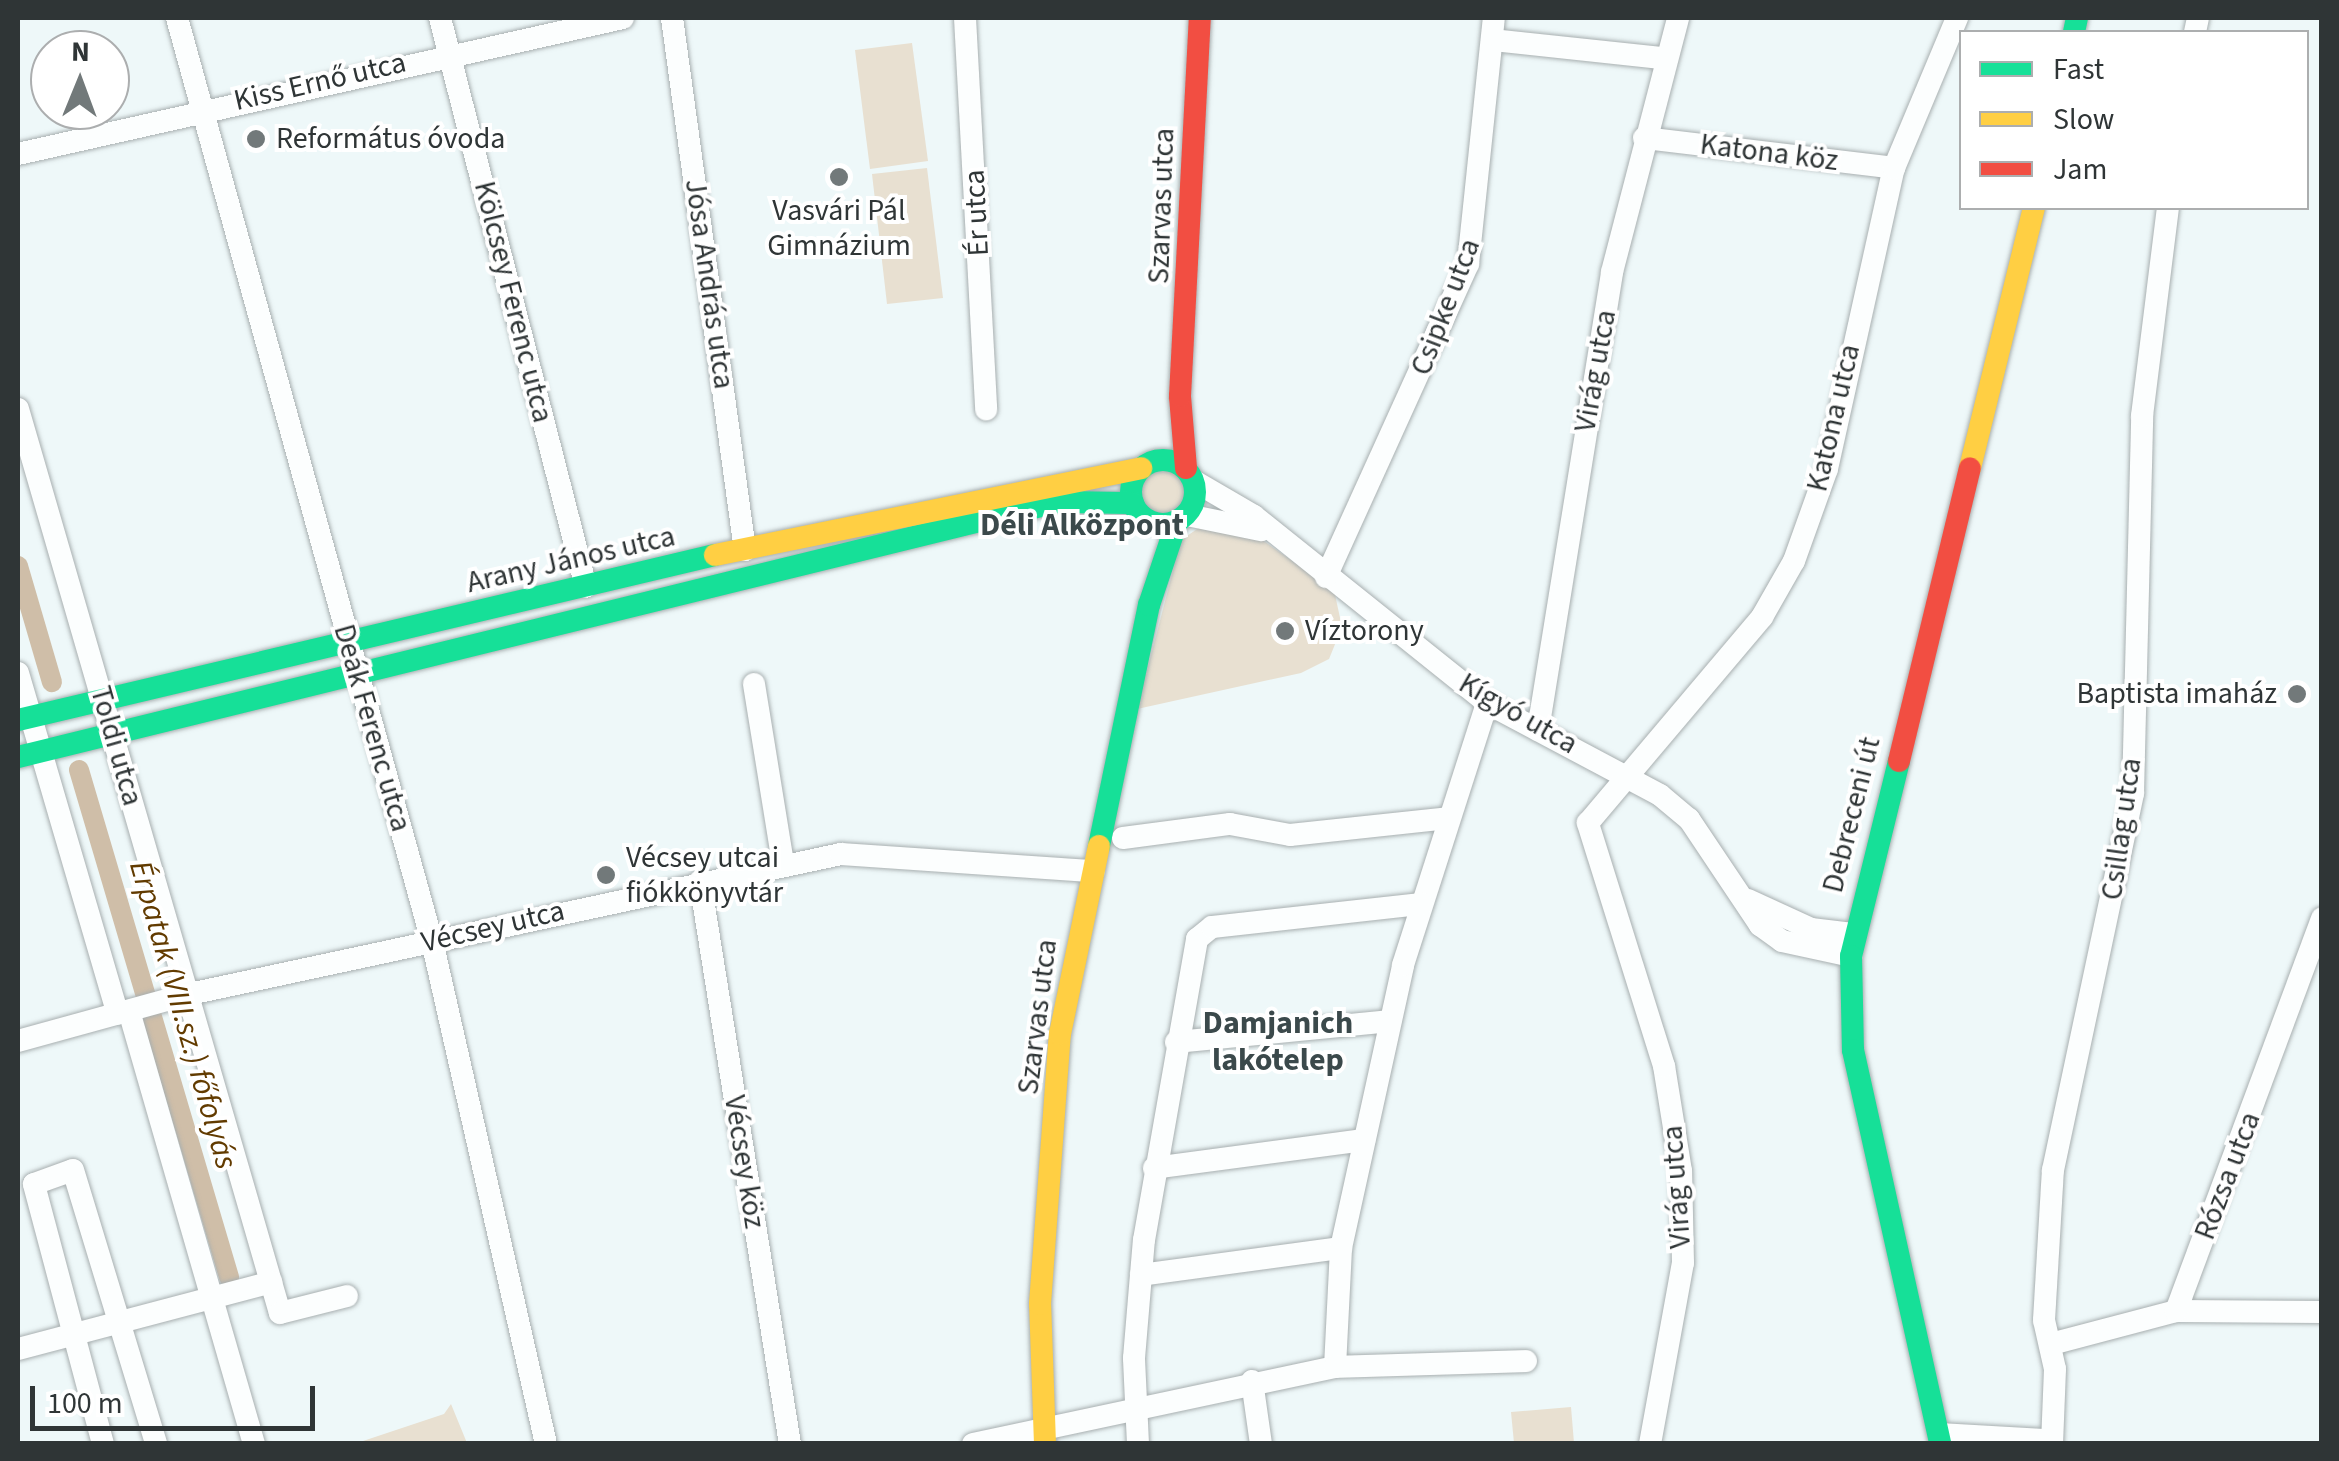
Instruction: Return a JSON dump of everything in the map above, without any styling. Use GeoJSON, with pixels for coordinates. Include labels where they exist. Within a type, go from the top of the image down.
{"type":"FeatureCollection","features":[{"type":"Feature","properties":{"kind":"street","name":"Deák Ferenc utca"},"geometry":{"type":"LineString","coordinates":[[177,18],[432,941],[546,1444]]}},
{"type":"Feature","properties":{"kind":"street","name":"Kölcsey Ferenc utca"},"geometry":{"type":"LineString","coordinates":[[440,18],[586,587]]}},
{"type":"Feature","properties":{"kind":"street","name":"Kiss Ernő utca"},"geometry":{"type":"LineString","coordinates":[[18,154],[449,52],[624,18]]}},
{"type":"Feature","properties":{"kind":"street","name":"Jósa András utca"},"geometry":{"type":"LineString","coordinates":[[672,18],[746,550]]}},
{"type":"Feature","properties":{"kind":"street","name":"Ér utca"},"geometry":{"type":"LineString","coordinates":[[965,18],[986,409]]}},
{"type":"Feature","properties":{"kind":"street","name":"Szarvas utca"},"geometry":{"type":"LineString","coordinates":[[1044,1438],[1040,1304],[1060,1034],[1149,605],[1182,518],[1190,474],[1180,396],[1200,18]]}},
{"type":"Feature","properties":{"kind":"street","name":"Virág utca"},"geometry":{"type":"LineString","coordinates":[[1538,730],[1612,272],[1662,58],[1678,18]]}},
{"type":"Feature","properties":{"kind":"street","name":"Katona utca"},"geometry":{"type":"LineString","coordinates":[[1629,775],[1762,617],[1794,561],[1827,468],[1894,168],[1957,18]]}},
{"type":"Feature","properties":{"kind":"street"},"geometry":{"type":"LineString","coordinates":[[1494,29],[1662,58]]}},
{"type":"Feature","properties":{"kind":"street","name":"Csipke utca"},"geometry":{"type":"LineString","coordinates":[[1326,577],[1468,264],[1494,29]]}},
{"type":"Feature","properties":{"kind":"street","name":"Katona köz"},"geometry":{"type":"LineString","coordinates":[[1644,138],[1894,168]]}},
{"type":"Feature","properties":{"kind":"street","name":"Debreceni út"},"geometry":{"type":"LineString","coordinates":[[1940,1439],[1853,1050],[1852,945],[2034,210]]}},
{"type":"Feature","properties":{"kind":"street","name":"Csillag utca"},"geometry":{"type":"LineString","coordinates":[[2045,1443],[2051,1344],[2053,1170],[2133,793],[2142,416],[2168,210]]}},
{"type":"Feature","properties":{"kind":"street","name":"Szarvas utca"},"geometry":{"type":"LineString","coordinates":[[1149,605],[1139,511],[1149,464],[1180,396]]}},
{"type":"Feature","properties":{"kind":"street","name":"Toldi utca"},"geometry":{"type":"LineString","coordinates":[[18,409],[113,733],[177,997],[280,1314],[347,1296]]}},
{"type":"Feature","properties":{"kind":"street","name":"Arany János utca"},"geometry":{"type":"LineString","coordinates":[[24,718],[746,550],[1149,464]]}},
{"type":"Feature","properties":{"kind":"street"},"geometry":{"type":"LineString","coordinates":[[1149,464],[1190,474]]}},
{"type":"Feature","properties":{"kind":"street","name":"Kígyó utca"},"geometry":{"type":"LineString","coordinates":[[1190,474],[1486,703],[1629,775],[1690,818],[1746,898],[1782,941],[1852,945]]}},
{"type":"Feature","properties":{"kind":"street","name":"Arany János utca"},"geometry":{"type":"LineString","coordinates":[[28,755],[1057,502],[1182,518]]}},
{"type":"Feature","properties":{"kind":"street","name":"Kígyó utca"},"geometry":{"type":"LineString","coordinates":[[1182,518],[1277,538]]}},
{"type":"Feature","properties":{"kind":"street"},"geometry":{"type":"LineString","coordinates":[[18,674],[28,755],[129,1011],[218,1297],[254,1444]]}},
{"type":"Feature","properties":{"kind":"street"},"geometry":{"type":"LineString","coordinates":[[754,684],[783,864]]}},
{"type":"Feature","properties":{"kind":"street"},"geometry":{"type":"LineString","coordinates":[[1336,1367],[1341,1248],[1390,1021],[1422,904],[1486,703]]}},
{"type":"Feature","properties":{"kind":"street","name":"Virág utca"},"geometry":{"type":"LineString","coordinates":[[1629,775],[1588,822],[1664,1066],[1680,1170],[1682,1263],[1650,1444]]}},
{"type":"Feature","properties":{"kind":"street"},"geometry":{"type":"LineString","coordinates":[[1123,838],[1230,824],[1290,835],[1448,818]]}},
{"type":"Feature","properties":{"kind":"street","name":"Vécsey utca"},"geometry":{"type":"LineString","coordinates":[[18,1041],[177,997],[700,881],[841,854],[1093,871]]}},
{"type":"Feature","properties":{"kind":"street","name":"Vécsey köz"},"geometry":{"type":"LineString","coordinates":[[700,881],[790,1444]]}},
{"type":"Feature","properties":{"kind":"street"},"geometry":{"type":"LineString","coordinates":[[1138,1444],[1133,1409],[1141,1276],[1154,1168],[1197,938],[1212,927],[1422,904]]}},
{"type":"Feature","properties":{"kind":"street","name":"Rózsa utca"},"geometry":{"type":"LineString","coordinates":[[2176,1311],[2322,918]]}},
{"type":"Feature","properties":{"kind":"street"},"geometry":{"type":"LineString","coordinates":[[1176,1042],[1390,1021]]}},
{"type":"Feature","properties":{"kind":"street"},"geometry":{"type":"LineString","coordinates":[[1154,1168],[1364,1140]]}},
{"type":"Feature","properties":{"kind":"street"},"geometry":{"type":"LineString","coordinates":[[103,1444],[72,1334],[39,1178],[73,1170],[84,1182],[156,1444]]}},
{"type":"Feature","properties":{"kind":"street"},"geometry":{"type":"LineString","coordinates":[[1141,1276],[1341,1248]]}},
{"type":"Feature","properties":{"kind":"street"},"geometry":{"type":"LineString","coordinates":[[18,1349],[271,1282]]}},
{"type":"Feature","properties":{"kind":"street"},"geometry":{"type":"LineString","coordinates":[[2051,1344],[2176,1311],[2322,1312]]}},
{"type":"Feature","properties":{"kind":"street"},"geometry":{"type":"LineString","coordinates":[[973,1444],[1044,1438],[1133,1409],[1252,1381],[1336,1367],[1526,1361]]}},
{"type":"Feature","properties":{"kind":"street"},"geometry":{"type":"LineString","coordinates":[[1252,1381],[1260,1444]]}},
{"type":"Feature","properties":{"kind":"street"},"geometry":{"type":"LineString","coordinates":[[1940,1439],[2045,1443]]}},
{"type":"Feature","properties":{"kind":"shaded area"},"geometry":{"type":"Polygon","coordinates":[[[912,43],[928,161],[870,169],[855,50],[912,43]]]}},
{"type":"Feature","properties":{"kind":"shaded area"},"geometry":{"type":"Polygon","coordinates":[[[927,168],[943,298],[887,304],[872,174],[927,168]]]}},
{"type":"Feature","properties":{"kind":"shaded area"},"geometry":{"type":"Polygon","coordinates":[[[1164,469],[1180,476],[1187,492],[1180,508],[1164,515],[1148,508],[1141,492],[1148,476],[1164,469]]]}},
{"type":"Feature","properties":{"kind":"shaded area"},"geometry":{"type":"Polygon","coordinates":[[[1222,512],[1334,590],[1342,627],[1329,659],[1301,673],[1137,709],[1181,540],[1222,512]]]}},
{"type":"Feature","properties":{"kind":"shaded area"},"geometry":{"type":"Polygon","coordinates":[[[451,1404],[467,1443],[357,1443],[444,1414],[451,1404]]]}},
{"type":"Feature","properties":{"kind":"shaded area"},"geometry":{"type":"Polygon","coordinates":[[[1571,1407],[1574,1443],[1514,1443],[1511,1412],[1571,1407]]]}},
{"type":"Feature","properties":{"kind":"waterway","name":"Érpatak (VIII.sz.) főfolyás"},"geometry":{"type":"LineString","coordinates":[[18,566],[52,682]]}},
{"type":"Feature","properties":{"kind":"waterway","name":"Érpatak (VIII.sz.) főfolyás"},"geometry":{"type":"LineString","coordinates":[[79,770],[229,1277]]}},
{"type":"Feature","properties":{"kind":"traffic: fast"},"geometry":{"type":"LineString","coordinates":[[2074,30],[2077,18]]}},
{"type":"Feature","properties":{"kind":"traffic: fast"},"geometry":{"type":"LineString","coordinates":[[1163,460],[1186,469],[1195,492],[1186,515],[1163,524],[1140,515],[1131,492],[1140,469],[1163,460]]}},
{"type":"Feature","properties":{"kind":"traffic: fast"},"geometry":{"type":"LineString","coordinates":[[18,757],[1057,502],[1133,503]]}},
{"type":"Feature","properties":{"kind":"traffic: fast"},"geometry":{"type":"LineString","coordinates":[[1099,846],[1149,605],[1177,522]]}},
{"type":"Feature","properties":{"kind":"traffic: fast"},"geometry":{"type":"LineString","coordinates":[[18,720],[715,555]]}},
{"type":"Feature","properties":{"kind":"traffic: fast"},"geometry":{"type":"LineString","coordinates":[[1899,761],[1851,956],[1853,1050],[1940,1444]]}},
{"type":"Feature","properties":{"kind":"traffic: slow"},"geometry":{"type":"LineString","coordinates":[[1970,468],[2034,210]]}},
{"type":"Feature","properties":{"kind":"traffic: slow"},"geometry":{"type":"LineString","coordinates":[[715,555],[1141,468]]}},
{"type":"Feature","properties":{"kind":"traffic: slow"},"geometry":{"type":"LineString","coordinates":[[1045,1444],[1040,1304],[1060,1034],[1099,846]]}},
{"type":"Feature","properties":{"kind":"traffic: jam"},"geometry":{"type":"LineString","coordinates":[[1186,468],[1180,396],[1200,18]]}},
{"type":"Feature","properties":{"kind":"traffic: jam"},"geometry":{"type":"LineString","coordinates":[[1899,761],[1970,468]]}},
{"type":"Feature","properties":{"kind":"place","name":"Református óvoda"},"geometry":{"type":"Point","coordinates":[256,139]}},
{"type":"Feature","properties":{"kind":"place","name":"Vasvári Pál Gimnázium"},"geometry":{"type":"Point","coordinates":[839,177]}},
{"type":"Feature","properties":{"kind":"place","name":"Víztorony"},"geometry":{"type":"Point","coordinates":[1285,631]}},
{"type":"Feature","properties":{"kind":"place","name":"Baptista imaház"},"geometry":{"type":"Point","coordinates":[2297,694]}},
{"type":"Feature","properties":{"kind":"place","name":"Vécsey utcai fiókkönyvtár"},"geometry":{"type":"Point","coordinates":[606,875]}},
{"type":"Feature","properties":{"kind":"district","name":"Déli Alközpont"},"geometry":{"type":"Point","coordinates":[1082,525]}},
{"type":"Feature","properties":{"kind":"district","name":"Damjanich lakótelep"},"geometry":{"type":"Point","coordinates":[1278,1042]}}]}
